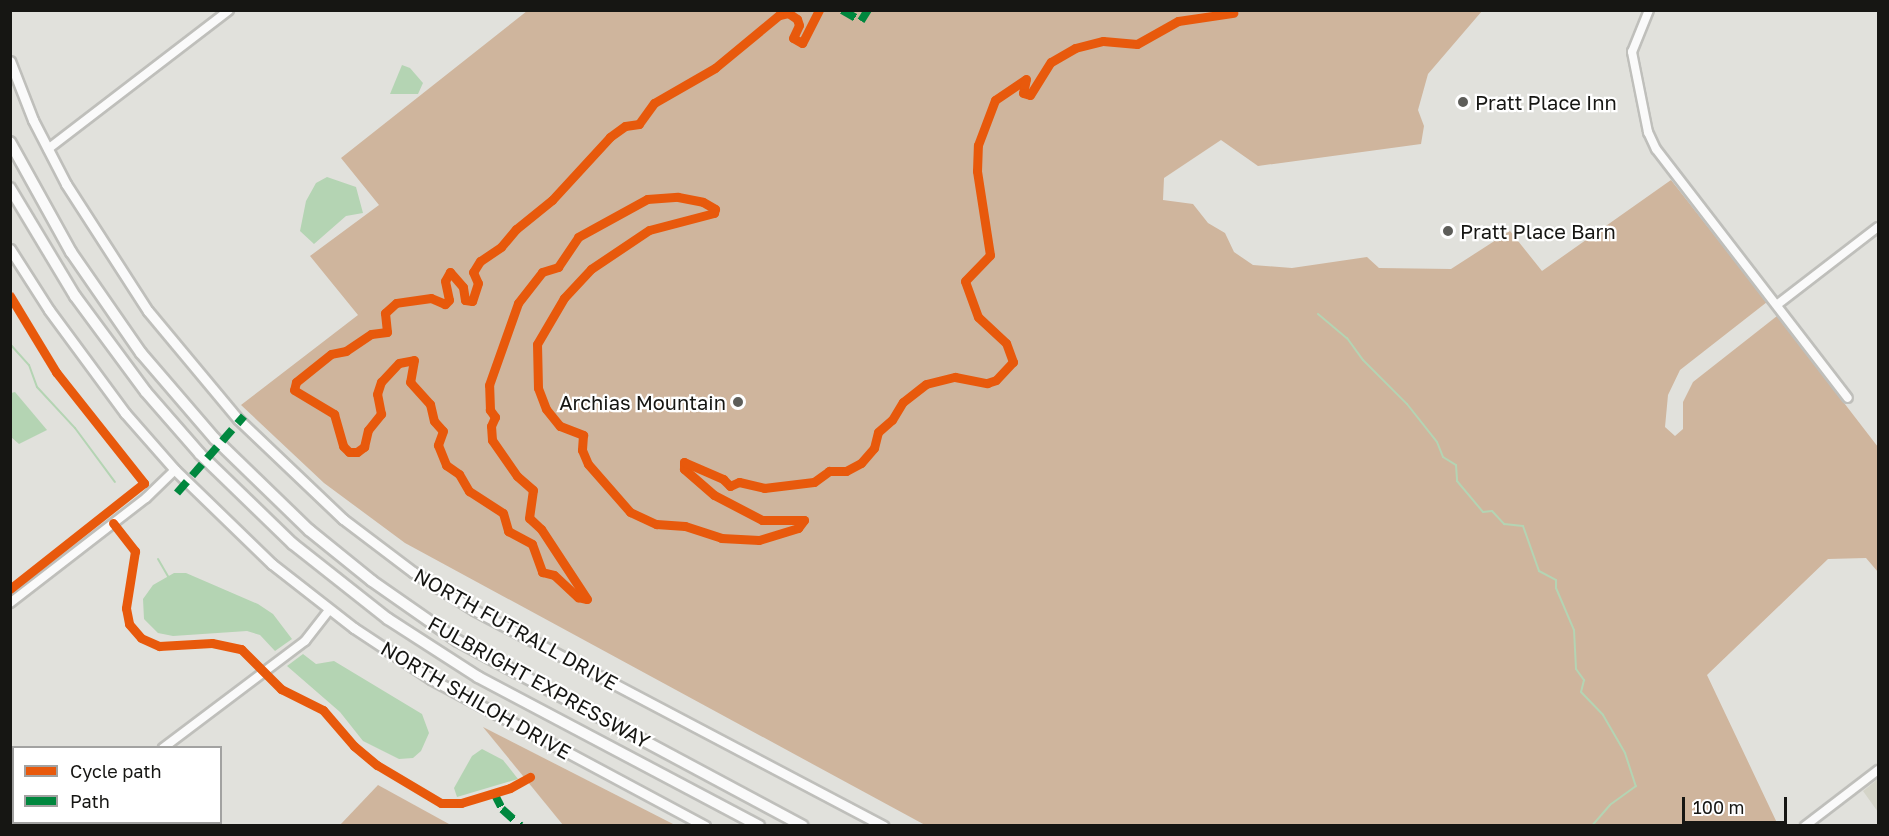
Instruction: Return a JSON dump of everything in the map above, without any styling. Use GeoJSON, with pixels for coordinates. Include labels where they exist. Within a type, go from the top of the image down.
{"type":"FeatureCollection","features":[{"type":"Feature","properties":{"kind":"highway","name":"FULBRIGHT EXPRESSWAY"},"geometry":{"type":"LineString","coordinates":[[10,142],[71,252],[141,353],[215,439],[309,530],[372,581],[458,640],[803,825]]}},
{"type":"Feature","properties":{"kind":"highway","name":"FULBRIGHT EXPRESSWAY"},"geometry":{"type":"LineString","coordinates":[[10,188],[75,296],[146,392],[207,461],[293,544],[388,619],[478,677],[759,825]]}},
{"type":"Feature","properties":{"kind":"main road","name":"NORTH FUTRALL DRIVE"},"geometry":{"type":"LineString","coordinates":[[10,61],[48,149],[114,262],[185,358],[269,450],[365,536],[474,610],[884,825]]}},
{"type":"Feature","properties":{"kind":"main road","name":"NORTH SHILOH DRIVE"},"geometry":{"type":"LineString","coordinates":[[10,249],[83,358],[175,471],[272,564],[329,610],[457,694],[705,825]]}},
{"type":"Feature","properties":{"kind":"street"},"geometry":{"type":"LineString","coordinates":[[48,149],[229,10]]}},
{"type":"Feature","properties":{"kind":"street"},"geometry":{"type":"LineString","coordinates":[[1649,10],[1632,52],[1648,132],[1656,149],[1778,304],[1848,398]]}},
{"type":"Feature","properties":{"kind":"street"},"geometry":{"type":"LineString","coordinates":[[1778,304],[1878,227]]}},
{"type":"Feature","properties":{"kind":"street"},"geometry":{"type":"LineString","coordinates":[[10,603],[146,498],[175,471]]}},
{"type":"Feature","properties":{"kind":"street"},"geometry":{"type":"LineString","coordinates":[[164,746],[305,640],[329,610]]}},
{"type":"Feature","properties":{"kind":"street"},"geometry":{"type":"LineString","coordinates":[[1805,825],[1878,770]]}},
{"type":"Feature","properties":{"kind":"shaded area"},"geometry":{"type":"Polygon","coordinates":[[[527,11],[1482,11],[1428,74],[1418,110],[1424,126],[1421,144],[1258,166],[1221,140],[1164,178],[1163,200],[1193,204],[1208,223],[1225,233],[1234,252],[1253,265],[1292,268],[1367,257],[1379,268],[1451,269],[1510,231],[1542,271],[1671,180],[1767,302],[1680,370],[1668,395],[1665,427],[1675,436],[1683,429],[1683,402],[1693,382],[1777,316],[1878,447],[1878,572],[1866,558],[1828,559],[1707,675],[1778,825],[925,825],[405,543],[324,483],[241,405],[358,315],[310,256],[379,205],[341,158],[527,11]]]}},
{"type":"Feature","properties":{"kind":"shaded area"},"geometry":{"type":"Polygon","coordinates":[[[402,65],[410,68],[423,83],[418,94],[390,94],[402,65]]]}},
{"type":"Feature","properties":{"kind":"shaded area"},"geometry":{"type":"Polygon","coordinates":[[[327,177],[356,187],[363,213],[346,216],[314,244],[300,231],[306,201],[316,183],[327,177]]]}},
{"type":"Feature","properties":{"kind":"shaded area"},"geometry":{"type":"Polygon","coordinates":[[[15,392],[47,430],[19,444],[11,437],[11,393],[15,392]]]}},
{"type":"Feature","properties":{"kind":"shaded area"},"geometry":{"type":"Polygon","coordinates":[[[174,573],[186,573],[258,604],[273,614],[292,639],[275,651],[260,635],[247,631],[173,636],[158,633],[144,619],[143,599],[153,585],[174,573]]]}},
{"type":"Feature","properties":{"kind":"shaded area"},"geometry":{"type":"Polygon","coordinates":[[[303,654],[316,664],[334,661],[422,714],[429,733],[421,751],[413,758],[399,759],[363,741],[340,712],[287,666],[303,654]]]}},
{"type":"Feature","properties":{"kind":"shaded area"},"geometry":{"type":"Polygon","coordinates":[[[483,727],[675,825],[563,825],[483,727]]]}},
{"type":"Feature","properties":{"kind":"shaded area"},"geometry":{"type":"Polygon","coordinates":[[[482,749],[503,760],[518,779],[457,797],[454,788],[472,756],[482,749]]]}},
{"type":"Feature","properties":{"kind":"shaded area"},"geometry":{"type":"Polygon","coordinates":[[[1878,779],[1878,812],[1863,791],[1878,779]]]}},
{"type":"Feature","properties":{"kind":"shaded area"},"geometry":{"type":"Polygon","coordinates":[[[378,785],[449,824],[449,825],[340,825],[378,785]]]}},
{"type":"Feature","properties":{"kind":"waterway"},"geometry":{"type":"LineString","coordinates":[[1318,314],[1347,338],[1363,360],[1407,404],[1437,442],[1443,457],[1456,465],[1457,481],[1483,512],[1492,511],[1504,524],[1523,526],[1539,571],[1556,580],[1556,588],[1574,630],[1576,669],[1584,680],[1581,692],[1603,715],[1625,753],[1636,786],[1610,805],[1592,826]]}},
{"type":"Feature","properties":{"kind":"waterway"},"geometry":{"type":"LineString","coordinates":[[10,344],[29,365],[37,387],[75,428],[115,482]]}},
{"type":"Feature","properties":{"kind":"waterway"},"geometry":{"type":"LineString","coordinates":[[158,559],[169,578]]}},
{"type":"Feature","properties":{"kind":"marked path"},"geometry":{"type":"LineString","coordinates":[[842,10],[861,21],[868,10]]}},
{"type":"Feature","properties":{"kind":"marked path"},"geometry":{"type":"LineString","coordinates":[[177,493],[244,416]]}},
{"type":"Feature","properties":{"kind":"marked path"},"geometry":{"type":"LineString","coordinates":[[494,793],[502,809],[521,826]]}},
{"type":"Feature","properties":{"kind":"cycle path"},"geometry":{"type":"LineString","coordinates":[[819,10],[802,43],[793,38],[799,25],[797,19],[788,13],[779,15],[715,68],[654,103],[639,124],[625,126],[610,137],[552,200],[516,229],[501,247],[480,261],[473,272],[478,283],[472,301],[465,300],[463,287],[450,272],[445,281],[449,300],[445,304],[431,298],[396,303],[385,313],[387,332],[371,334],[346,351],[331,354],[296,382],[294,390],[334,414],[343,446],[349,452],[357,452],[364,447],[368,430],[381,414],[377,394],[381,382],[399,363],[414,360],[410,382],[430,404],[434,421],[443,431],[438,445],[446,465],[459,474],[469,491],[503,513],[508,531],[532,544],[542,572],[554,575],[578,597],[587,599],[541,529],[529,518],[533,490],[517,476],[492,440],[491,426],[495,417],[490,410],[489,385],[518,303],[542,272],[558,267],[578,237],[647,199],[678,197],[703,202],[715,209],[714,213],[649,230],[591,269],[564,298],[537,344],[538,388],[546,409],[560,426],[583,435],[582,450],[588,464],[630,512],[656,524],[685,526],[721,538],[759,540],[798,528],[804,520],[762,520],[714,495],[684,469],[684,462],[723,479],[730,486],[739,482],[764,488],[814,482],[829,471],[846,471],[861,463],[874,448],[878,432],[892,420],[903,402],[926,384],[955,377],[987,383],[996,380],[1013,362],[1006,343],[978,317],[965,281],[990,255],[977,171],[978,145],[995,100],[1026,79],[1023,93],[1030,95],[1051,62],[1075,48],[1103,41],[1137,44],[1178,21],[1233,13]]}},
{"type":"Feature","properties":{"kind":"cycle path"},"geometry":{"type":"LineString","coordinates":[[10,296],[56,372],[144,483],[10,589]]}},
{"type":"Feature","properties":{"kind":"cycle path"},"geometry":{"type":"LineString","coordinates":[[113,523],[135,551],[126,608],[129,624],[141,638],[159,646],[212,643],[241,649],[281,689],[323,710],[354,746],[377,765],[441,803],[461,803],[510,788],[530,777]]}},
{"type":"Feature","properties":{"kind":"place","name":"Pratt Place Inn"},"geometry":{"type":"Point","coordinates":[1463,102]}},
{"type":"Feature","properties":{"kind":"place","name":"Pratt Place Barn"},"geometry":{"type":"Point","coordinates":[1448,231]}},
{"type":"Feature","properties":{"kind":"place","name":"Archias Mountain"},"geometry":{"type":"Point","coordinates":[738,402]}}]}
